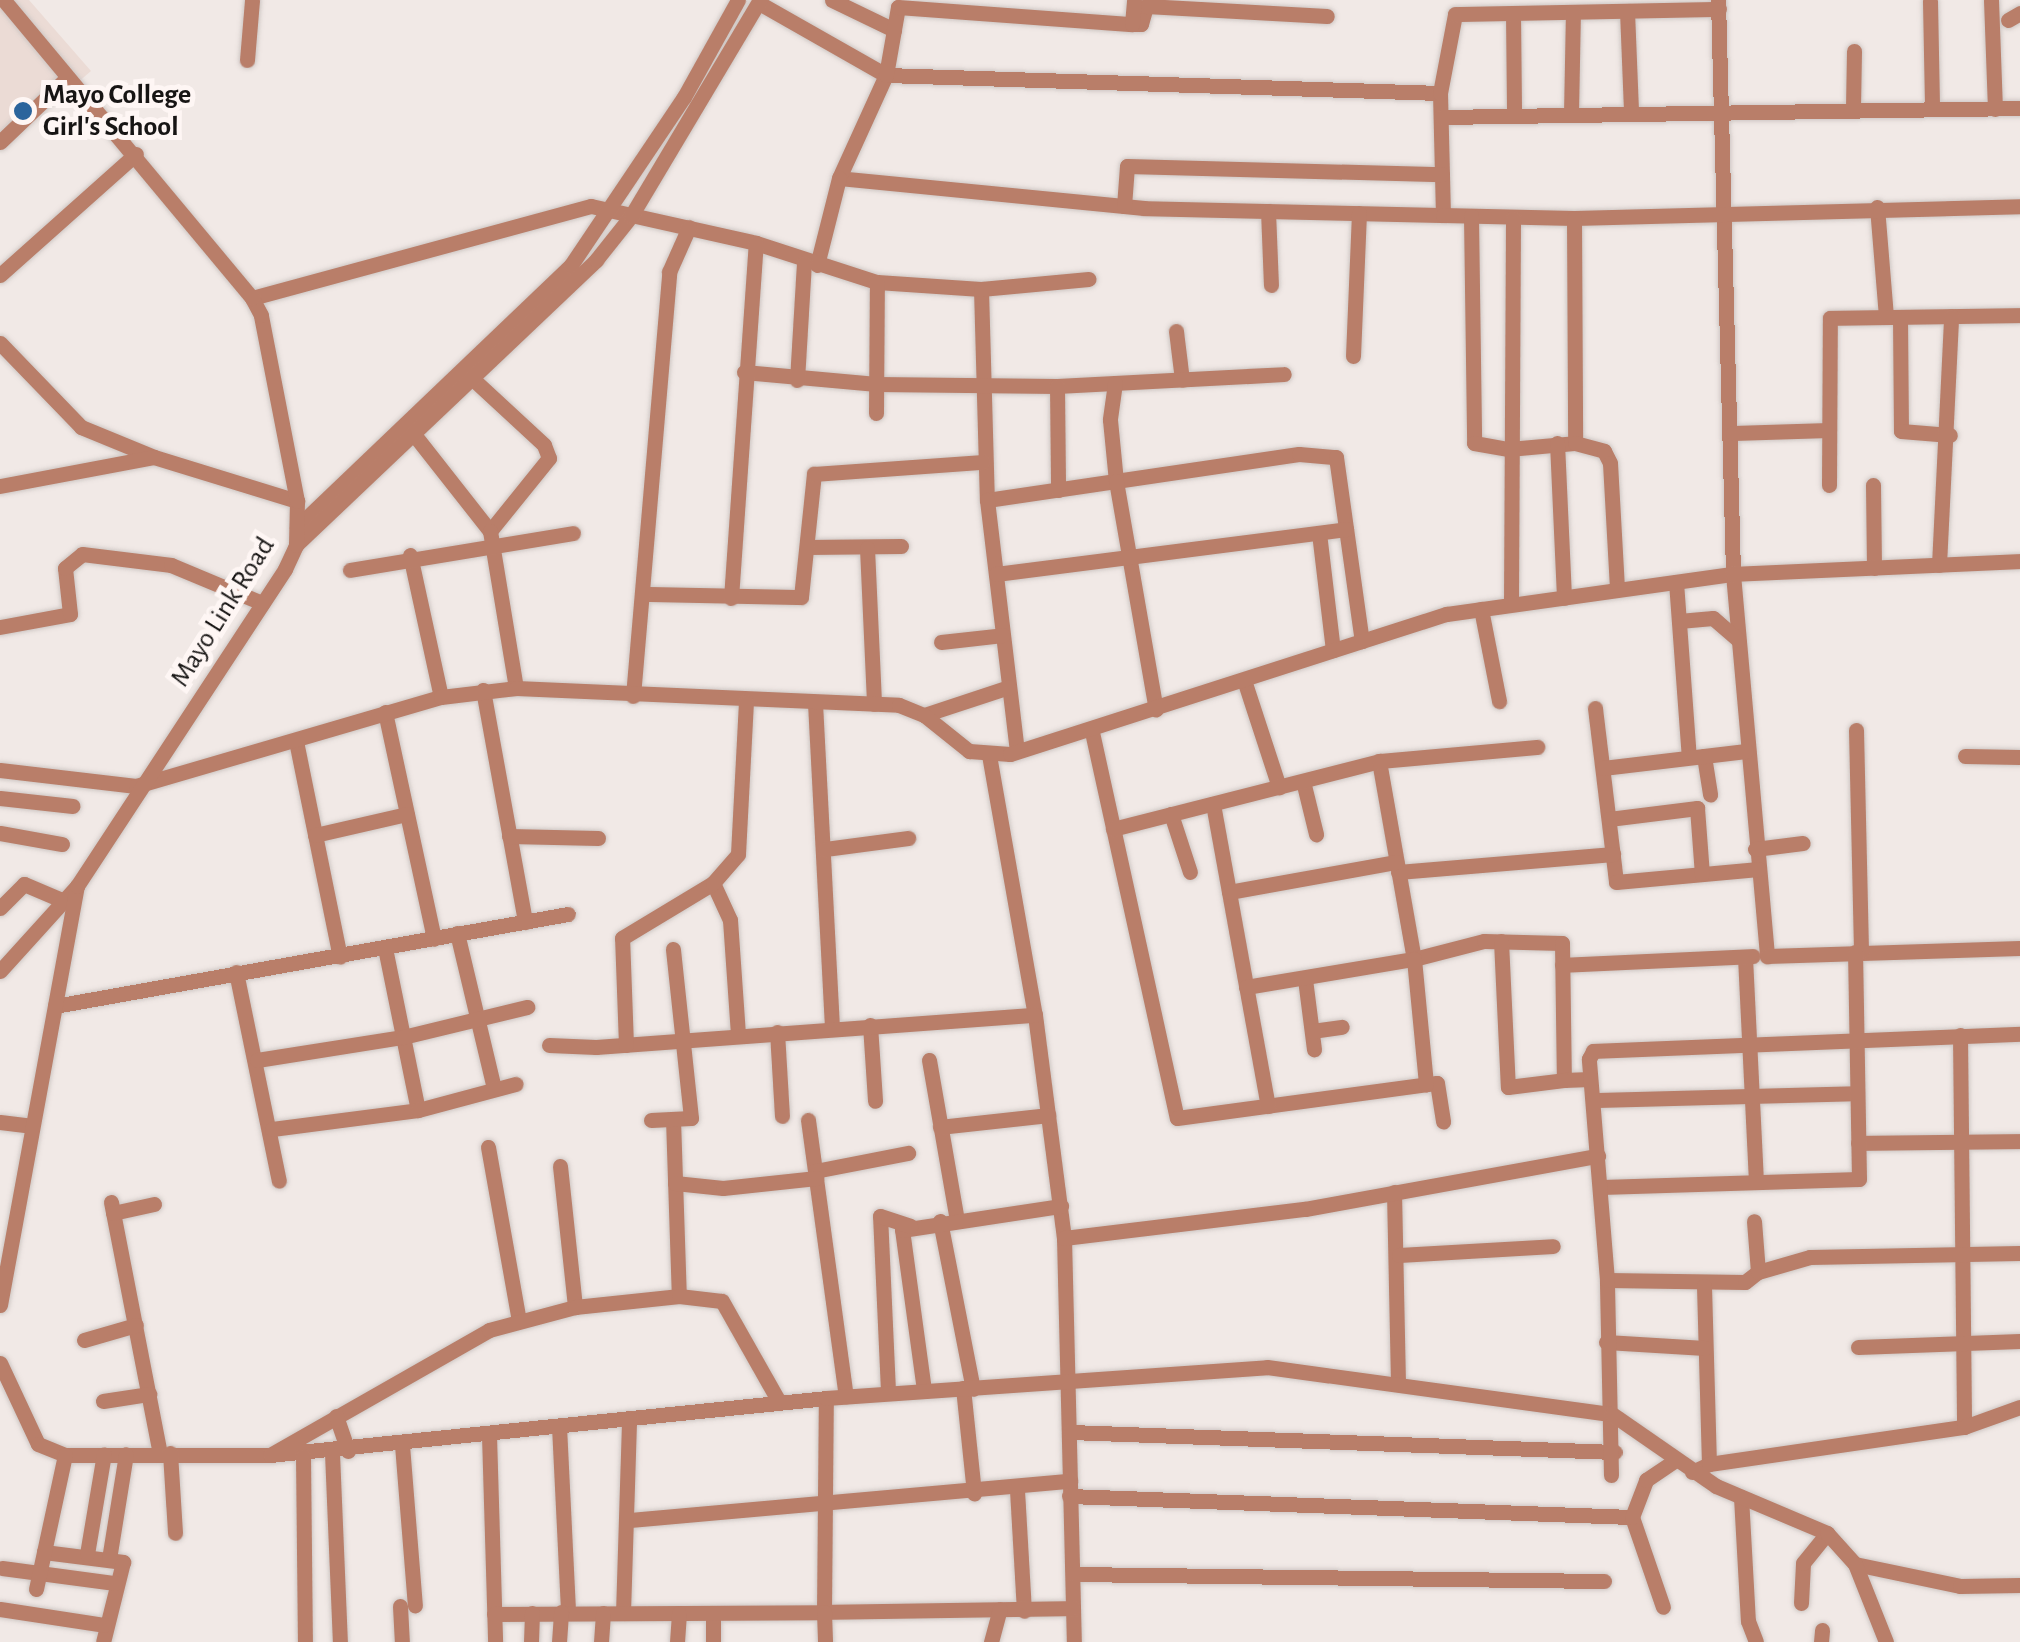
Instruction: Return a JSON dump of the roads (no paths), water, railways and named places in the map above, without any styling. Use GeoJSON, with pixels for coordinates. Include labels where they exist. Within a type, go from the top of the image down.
{"type":"FeatureCollection","features":[{"type":"Feature","properties":{"kind":"street","name":"Mayo Link Road"},"geometry":{"type":"LineString","coordinates":[[0,1305],[6,1230],[31,1126],[77,886],[136,786],[262,603],[296,545],[297,527],[297,501],[262,315],[136,154],[4,0]]}},
{"type":"Feature","properties":{"kind":"street"},"geometry":{"type":"LineString","coordinates":[[247,60],[252,0]]}},
{"type":"Feature","properties":{"kind":"street"},"geometry":{"type":"LineString","coordinates":[[297,527],[518,322],[613,208],[738,0]]}},
{"type":"Feature","properties":{"kind":"street"},"geometry":{"type":"LineString","coordinates":[[832,0],[894,30]]}},
{"type":"Feature","properties":{"kind":"street"},"geometry":{"type":"LineString","coordinates":[[1132,24],[1134,0]]}},
{"type":"Feature","properties":{"kind":"street"},"geometry":{"type":"LineString","coordinates":[[1991,0],[1995,109]]}},
{"type":"Feature","properties":{"kind":"street"},"geometry":{"type":"LineString","coordinates":[[296,545],[475,381],[631,216],[760,1],[886,75],[1440,92]]}},
{"type":"Feature","properties":{"kind":"street"},"geometry":{"type":"LineString","coordinates":[[1930,1],[1932,107]]}},
{"type":"Feature","properties":{"kind":"street"},"geometry":{"type":"LineString","coordinates":[[1443,215],[1440,92],[1455,14],[1627,11],[1719,4],[1734,433],[1733,574],[1767,956]]}},
{"type":"Feature","properties":{"kind":"street"},"geometry":{"type":"LineString","coordinates":[[796,380],[811,264],[839,178],[886,75],[898,7],[1132,24],[1142,24],[1146,6],[1327,16]]}},
{"type":"Feature","properties":{"kind":"street"},"geometry":{"type":"LineString","coordinates":[[1627,11],[1630,112]]}},
{"type":"Feature","properties":{"kind":"street"},"geometry":{"type":"LineString","coordinates":[[1571,114],[1573,12]]}},
{"type":"Feature","properties":{"kind":"street"},"geometry":{"type":"LineString","coordinates":[[1513,13],[1514,115]]}},
{"type":"Feature","properties":{"kind":"street"},"geometry":{"type":"LineString","coordinates":[[1853,108],[1854,51]]}},
{"type":"Feature","properties":{"kind":"street"},"geometry":{"type":"LineString","coordinates":[[0,142],[67,78]]}},
{"type":"Feature","properties":{"kind":"street"},"geometry":{"type":"LineString","coordinates":[[1441,118],[2020,108]]}},
{"type":"Feature","properties":{"kind":"street"},"geometry":{"type":"LineString","coordinates":[[0,275],[136,154]]}},
{"type":"Feature","properties":{"kind":"street"},"geometry":{"type":"LineString","coordinates":[[1124,206],[1126,166],[1442,174]]}},
{"type":"Feature","properties":{"kind":"street"},"geometry":{"type":"LineString","coordinates":[[839,178],[1124,206],[1513,218],[2020,206]]}},
{"type":"Feature","properties":{"kind":"street"},"geometry":{"type":"LineString","coordinates":[[1877,207],[1893,317],[1901,431],[1950,435]]}},
{"type":"Feature","properties":{"kind":"street"},"geometry":{"type":"LineString","coordinates":[[252,298],[570,210],[613,208],[631,216],[756,244],[877,282],[981,289],[1089,279]]}},
{"type":"Feature","properties":{"kind":"street"},"geometry":{"type":"LineString","coordinates":[[1268,211],[1272,285]]}},
{"type":"Feature","properties":{"kind":"street"},"geometry":{"type":"LineString","coordinates":[[1353,356],[1358,213]]}},
{"type":"Feature","properties":{"kind":"street"},"geometry":{"type":"LineString","coordinates":[[1471,216],[1472,432],[1480,448],[1575,443],[1604,451],[1610,463],[1617,589]]}},
{"type":"Feature","properties":{"kind":"street"},"geometry":{"type":"LineString","coordinates":[[1511,603],[1508,449],[1513,218]]}},
{"type":"Feature","properties":{"kind":"street"},"geometry":{"type":"LineString","coordinates":[[1574,218],[1575,443]]}},
{"type":"Feature","properties":{"kind":"street"},"geometry":{"type":"LineString","coordinates":[[633,696],[645,594],[668,272],[689,228]]}},
{"type":"Feature","properties":{"kind":"street"},"geometry":{"type":"LineString","coordinates":[[731,598],[756,244]]}},
{"type":"Feature","properties":{"kind":"street"},"geometry":{"type":"LineString","coordinates":[[876,413],[877,282]]}},
{"type":"Feature","properties":{"kind":"street"},"geometry":{"type":"LineString","coordinates":[[981,289],[983,462],[1017,751]]}},
{"type":"Feature","properties":{"kind":"street"},"geometry":{"type":"LineString","coordinates":[[1829,484],[1830,318],[2020,315]]}},
{"type":"Feature","properties":{"kind":"street"},"geometry":{"type":"LineString","coordinates":[[1939,565],[1950,435],[1951,316]]}},
{"type":"Feature","properties":{"kind":"street"},"geometry":{"type":"LineString","coordinates":[[1176,331],[1182,380]]}},
{"type":"Feature","properties":{"kind":"street"},"geometry":{"type":"LineString","coordinates":[[0,343],[81,427],[154,457],[297,501]]}},
{"type":"Feature","properties":{"kind":"street"},"geometry":{"type":"LineString","coordinates":[[744,372],[796,380],[876,384],[1056,386],[1284,374]]}},
{"type":"Feature","properties":{"kind":"street"},"geometry":{"type":"LineString","coordinates":[[475,381],[544,445],[549,458],[492,538]]}},
{"type":"Feature","properties":{"kind":"street"},"geometry":{"type":"LineString","coordinates":[[1114,383],[1110,420],[1116,481],[1156,710]]}},
{"type":"Feature","properties":{"kind":"street"},"geometry":{"type":"LineString","coordinates":[[1056,386],[1058,490]]}},
{"type":"Feature","properties":{"kind":"street"},"geometry":{"type":"LineString","coordinates":[[1734,433],[1829,430]]}},
{"type":"Feature","properties":{"kind":"street"},"geometry":{"type":"LineString","coordinates":[[416,437],[492,538],[516,688]]}},
{"type":"Feature","properties":{"kind":"street"},"geometry":{"type":"LineString","coordinates":[[1557,443],[1564,598]]}},
{"type":"Feature","properties":{"kind":"street"},"geometry":{"type":"LineString","coordinates":[[987,500],[1299,454],[1336,457],[1362,641]]}},
{"type":"Feature","properties":{"kind":"street"},"geometry":{"type":"LineString","coordinates":[[0,486],[154,457]]}},
{"type":"Feature","properties":{"kind":"street"},"geometry":{"type":"LineString","coordinates":[[645,594],[802,597],[808,482],[823,469],[983,462]]}},
{"type":"Feature","properties":{"kind":"street"},"geometry":{"type":"LineString","coordinates":[[1873,485],[1874,568]]}},
{"type":"Feature","properties":{"kind":"street"},"geometry":{"type":"LineString","coordinates":[[996,574],[1346,529]]}},
{"type":"Feature","properties":{"kind":"street"},"geometry":{"type":"LineString","coordinates":[[350,570],[492,538],[573,533]]}},
{"type":"Feature","properties":{"kind":"street"},"geometry":{"type":"LineString","coordinates":[[1319,533],[1333,650]]}},
{"type":"Feature","properties":{"kind":"street"},"geometry":{"type":"LineString","coordinates":[[807,548],[901,546]]}},
{"type":"Feature","properties":{"kind":"street"},"geometry":{"type":"LineString","coordinates":[[867,548],[874,704]]}},
{"type":"Feature","properties":{"kind":"street"},"geometry":{"type":"LineString","coordinates":[[0,627],[70,614],[66,568],[82,554],[172,565],[262,603]]}},
{"type":"Feature","properties":{"kind":"street"},"geometry":{"type":"LineString","coordinates":[[410,555],[441,697]]}},
{"type":"Feature","properties":{"kind":"street"},"geometry":{"type":"LineString","coordinates":[[924,715],[952,742],[989,755],[1092,732],[1362,641],[1511,603],[1733,574],[2020,561]]}},
{"type":"Feature","properties":{"kind":"street"},"geometry":{"type":"LineString","coordinates":[[1676,582],[1697,757],[1710,795]]}},
{"type":"Feature","properties":{"kind":"street"},"geometry":{"type":"LineString","coordinates":[[1481,609],[1499,701]]}},
{"type":"Feature","properties":{"kind":"street"},"geometry":{"type":"LineString","coordinates":[[1678,622],[1713,618],[1738,640]]}},
{"type":"Feature","properties":{"kind":"street"},"geometry":{"type":"LineString","coordinates":[[941,642],[1003,635]]}},
{"type":"Feature","properties":{"kind":"street"},"geometry":{"type":"LineString","coordinates":[[1244,680],[1279,786]]}},
{"type":"Feature","properties":{"kind":"street"},"geometry":{"type":"LineString","coordinates":[[0,770],[136,786],[296,742],[385,712],[483,690],[516,688],[746,702],[874,704],[924,715],[1010,686]]}},
{"type":"Feature","properties":{"kind":"street"},"geometry":{"type":"LineString","coordinates":[[483,690],[525,922]]}},
{"type":"Feature","properties":{"kind":"street"},"geometry":{"type":"LineString","coordinates":[[626,1045],[622,938],[714,884],[738,854],[746,702]]}},
{"type":"Feature","properties":{"kind":"street"},"geometry":{"type":"LineString","coordinates":[[815,704],[825,848],[825,986],[832,1028]]}},
{"type":"Feature","properties":{"kind":"street"},"geometry":{"type":"LineString","coordinates":[[1596,708],[1616,882],[1758,869]]}},
{"type":"Feature","properties":{"kind":"street"},"geometry":{"type":"LineString","coordinates":[[385,712],[434,939]]}},
{"type":"Feature","properties":{"kind":"street"},"geometry":{"type":"LineString","coordinates":[[1601,1186],[1859,1178],[1856,730]]}},
{"type":"Feature","properties":{"kind":"street"},"geometry":{"type":"LineString","coordinates":[[1092,732],[1177,1118],[1436,1083],[1443,1122]]}},
{"type":"Feature","properties":{"kind":"street"},"geometry":{"type":"LineString","coordinates":[[296,742],[340,956]]}},
{"type":"Feature","properties":{"kind":"street"},"geometry":{"type":"LineString","coordinates":[[1113,829],[1379,761],[1537,748]]}},
{"type":"Feature","properties":{"kind":"street"},"geometry":{"type":"LineString","coordinates":[[1602,768],[1746,751]]}},
{"type":"Feature","properties":{"kind":"street"},"geometry":{"type":"LineString","coordinates":[[989,755],[1035,1015],[1064,1238],[1074,1642]]}},
{"type":"Feature","properties":{"kind":"street"},"geometry":{"type":"LineString","coordinates":[[1965,756],[2020,758]]}},
{"type":"Feature","properties":{"kind":"street"},"geometry":{"type":"LineString","coordinates":[[1379,761],[1414,959],[1426,1084]]}},
{"type":"Feature","properties":{"kind":"street"},"geometry":{"type":"LineString","coordinates":[[1303,780],[1316,834]]}},
{"type":"Feature","properties":{"kind":"street"},"geometry":{"type":"LineString","coordinates":[[0,798],[73,806]]}},
{"type":"Feature","properties":{"kind":"street"},"geometry":{"type":"LineString","coordinates":[[1213,804],[1268,1106]]}},
{"type":"Feature","properties":{"kind":"street"},"geometry":{"type":"LineString","coordinates":[[1608,819],[1697,808],[1702,874]]}},
{"type":"Feature","properties":{"kind":"street"},"geometry":{"type":"LineString","coordinates":[[316,836],[407,814]]}},
{"type":"Feature","properties":{"kind":"street"},"geometry":{"type":"LineString","coordinates":[[1172,814],[1190,872]]}},
{"type":"Feature","properties":{"kind":"street"},"geometry":{"type":"LineString","coordinates":[[0,834],[62,844]]}},
{"type":"Feature","properties":{"kind":"street"},"geometry":{"type":"LineString","coordinates":[[509,836],[598,838]]}},
{"type":"Feature","properties":{"kind":"street"},"geometry":{"type":"LineString","coordinates":[[825,848],[908,838]]}},
{"type":"Feature","properties":{"kind":"street"},"geometry":{"type":"LineString","coordinates":[[1756,849],[1803,843]]}},
{"type":"Feature","properties":{"kind":"street"},"geometry":{"type":"LineString","coordinates":[[1229,892],[1397,867],[1613,854]]}},
{"type":"Feature","properties":{"kind":"street"},"geometry":{"type":"LineString","coordinates":[[714,884],[730,920],[738,1034]]}},
{"type":"Feature","properties":{"kind":"street"},"geometry":{"type":"LineString","coordinates":[[0,908],[20,886],[40,887],[60,899]]}},
{"type":"Feature","properties":{"kind":"street"},"geometry":{"type":"LineString","coordinates":[[0,970],[60,899],[77,886]]}},
{"type":"Feature","properties":{"kind":"street"},"geometry":{"type":"LineString","coordinates":[[54,1006],[568,914]]}},
{"type":"Feature","properties":{"kind":"street"},"geometry":{"type":"LineString","coordinates":[[457,932],[494,1088]]}},
{"type":"Feature","properties":{"kind":"street"},"geometry":{"type":"LineString","coordinates":[[1246,987],[1502,942],[1562,942],[1564,1080]]}},
{"type":"Feature","properties":{"kind":"street"},"geometry":{"type":"LineString","coordinates":[[1502,942],[1508,1087],[1590,1079]]}},
{"type":"Feature","properties":{"kind":"street"},"geometry":{"type":"LineString","coordinates":[[385,948],[418,1110]]}},
{"type":"Feature","properties":{"kind":"street"},"geometry":{"type":"LineString","coordinates":[[1562,966],[2020,948]]}},
{"type":"Feature","properties":{"kind":"street"},"geometry":{"type":"LineString","coordinates":[[651,1120],[690,1118],[673,950]]}},
{"type":"Feature","properties":{"kind":"street"},"geometry":{"type":"LineString","coordinates":[[1745,957],[1756,1182]]}},
{"type":"Feature","properties":{"kind":"street"},"geometry":{"type":"LineString","coordinates":[[236,972],[280,1181]]}},
{"type":"Feature","properties":{"kind":"street"},"geometry":{"type":"LineString","coordinates":[[1305,978],[1314,1049]]}},
{"type":"Feature","properties":{"kind":"street"},"geometry":{"type":"LineString","coordinates":[[256,1060],[403,1038],[527,1007]]}},
{"type":"Feature","properties":{"kind":"street"},"geometry":{"type":"LineString","coordinates":[[549,1045],[626,1045],[1035,1015]]}},
{"type":"Feature","properties":{"kind":"street"},"geometry":{"type":"LineString","coordinates":[[870,1025],[875,1100]]}},
{"type":"Feature","properties":{"kind":"street"},"geometry":{"type":"LineString","coordinates":[[1312,1031],[1342,1027]]}},
{"type":"Feature","properties":{"kind":"street"},"geometry":{"type":"LineString","coordinates":[[777,1032],[782,1116]]}},
{"type":"Feature","properties":{"kind":"street"},"geometry":{"type":"LineString","coordinates":[[1960,1034],[1967,1254],[1964,1427]]}},
{"type":"Feature","properties":{"kind":"street"},"geometry":{"type":"LineString","coordinates":[[1611,1475],[1614,1452],[1606,1342],[1607,1280],[1596,1100],[1588,1059],[1601,1047],[1856,1036],[2020,1034]]}},
{"type":"Feature","properties":{"kind":"street"},"geometry":{"type":"LineString","coordinates":[[929,1060],[940,1127],[968,1388],[974,1492]]}},
{"type":"Feature","properties":{"kind":"street"},"geometry":{"type":"LineString","coordinates":[[272,1129],[418,1110],[516,1084]]}},
{"type":"Feature","properties":{"kind":"street"},"geometry":{"type":"LineString","coordinates":[[1596,1100],[1752,1092],[1858,1093]]}},
{"type":"Feature","properties":{"kind":"street"},"geometry":{"type":"LineString","coordinates":[[940,1127],[1048,1114]]}},
{"type":"Feature","properties":{"kind":"street"},"geometry":{"type":"LineString","coordinates":[[673,1119],[679,1296]]}},
{"type":"Feature","properties":{"kind":"street"},"geometry":{"type":"LineString","coordinates":[[808,1120],[846,1396]]}},
{"type":"Feature","properties":{"kind":"street"},"geometry":{"type":"LineString","coordinates":[[0,1122],[31,1126]]}},
{"type":"Feature","properties":{"kind":"street"},"geometry":{"type":"LineString","coordinates":[[1858,1143],[2020,1141]]}},
{"type":"Feature","properties":{"kind":"street"},"geometry":{"type":"LineString","coordinates":[[488,1146],[519,1321]]}},
{"type":"Feature","properties":{"kind":"street"},"geometry":{"type":"LineString","coordinates":[[675,1183],[723,1188],[815,1175],[908,1153]]}},
{"type":"Feature","properties":{"kind":"street"},"geometry":{"type":"LineString","coordinates":[[1064,1238],[1394,1192],[1598,1156]]}},
{"type":"Feature","properties":{"kind":"street"},"geometry":{"type":"LineString","coordinates":[[560,1166],[575,1308]]}},
{"type":"Feature","properties":{"kind":"street"},"geometry":{"type":"LineString","coordinates":[[1394,1192],[1399,1255],[1398,1380]]}},
{"type":"Feature","properties":{"kind":"street"},"geometry":{"type":"LineString","coordinates":[[154,1204],[112,1207],[149,1394],[165,1453],[175,1533]]}},
{"type":"Feature","properties":{"kind":"street"},"geometry":{"type":"LineString","coordinates":[[888,1391],[880,1216],[910,1226],[1060,1206]]}},
{"type":"Feature","properties":{"kind":"street"},"geometry":{"type":"LineString","coordinates":[[1754,1221],[1758,1272]]}},
{"type":"Feature","properties":{"kind":"street"},"geometry":{"type":"LineString","coordinates":[[910,1226],[900,1236],[924,1390]]}},
{"type":"Feature","properties":{"kind":"street"},"geometry":{"type":"LineString","coordinates":[[1399,1255],[1552,1246]]}},
{"type":"Feature","properties":{"kind":"street"},"geometry":{"type":"LineString","coordinates":[[1607,1280],[1704,1286],[1745,1282],[1758,1272],[1810,1256],[2020,1253]]}},
{"type":"Feature","properties":{"kind":"street"},"geometry":{"type":"LineString","coordinates":[[1704,1286],[1709,1464]]}},
{"type":"Feature","properties":{"kind":"street"},"geometry":{"type":"LineString","coordinates":[[270,1455],[490,1330],[575,1308],[679,1296],[722,1301],[778,1400]]}},
{"type":"Feature","properties":{"kind":"street"},"geometry":{"type":"LineString","coordinates":[[84,1340],[136,1325]]}},
{"type":"Feature","properties":{"kind":"street"},"geometry":{"type":"LineString","coordinates":[[1858,1347],[2020,1340]]}},
{"type":"Feature","properties":{"kind":"street"},"geometry":{"type":"LineString","coordinates":[[1606,1342],[1705,1348]]}},
{"type":"Feature","properties":{"kind":"street"},"geometry":{"type":"LineString","coordinates":[[0,1364],[38,1444],[65,1455],[303,1456],[778,1400],[1267,1367],[1398,1380],[1612,1414],[1692,1472],[1741,1498],[1827,1533],[1855,1564],[1886,1642]]}},
{"type":"Feature","properties":{"kind":"street"},"geometry":{"type":"LineString","coordinates":[[104,1400],[149,1394]]}},
{"type":"Feature","properties":{"kind":"street"},"geometry":{"type":"LineString","coordinates":[[825,1642],[826,1398]]}},
{"type":"Feature","properties":{"kind":"street"},"geometry":{"type":"LineString","coordinates":[[1692,1472],[1709,1464],[1964,1427],[2020,1408]]}},
{"type":"Feature","properties":{"kind":"street"},"geometry":{"type":"LineString","coordinates":[[336,1416],[340,1452],[340,1642]]}},
{"type":"Feature","properties":{"kind":"street"},"geometry":{"type":"LineString","coordinates":[[623,1612],[630,1520],[629,1418]]}},
{"type":"Feature","properties":{"kind":"street"},"geometry":{"type":"LineString","coordinates":[[559,1426],[564,1612],[559,1642]]}},
{"type":"Feature","properties":{"kind":"street"},"geometry":{"type":"LineString","coordinates":[[1070,1432],[1614,1452]]}},
{"type":"Feature","properties":{"kind":"street"},"geometry":{"type":"LineString","coordinates":[[489,1435],[495,1642]]}},
{"type":"Feature","properties":{"kind":"street"},"geometry":{"type":"LineString","coordinates":[[402,1445],[408,1606],[402,1642]]}},
{"type":"Feature","properties":{"kind":"street"},"geometry":{"type":"LineString","coordinates":[[87,1554],[104,1454]]}},
{"type":"Feature","properties":{"kind":"street"},"geometry":{"type":"LineString","coordinates":[[109,1559],[126,1454]]}},
{"type":"Feature","properties":{"kind":"street"},"geometry":{"type":"LineString","coordinates":[[36,1589],[65,1455]]}},
{"type":"Feature","properties":{"kind":"street"},"geometry":{"type":"LineString","coordinates":[[303,1456],[305,1642]]}},
{"type":"Feature","properties":{"kind":"street"},"geometry":{"type":"LineString","coordinates":[[1663,1608],[1632,1518],[1646,1480],[1676,1460]]}},
{"type":"Feature","properties":{"kind":"street"},"geometry":{"type":"LineString","coordinates":[[630,1520],[1070,1488],[1632,1518]]}},
{"type":"Feature","properties":{"kind":"street"},"geometry":{"type":"LineString","coordinates":[[1017,1490],[1024,1611]]}},
{"type":"Feature","properties":{"kind":"street"},"geometry":{"type":"LineString","coordinates":[[1741,1498],[1748,1622],[1756,1642]]}},
{"type":"Feature","properties":{"kind":"street"},"geometry":{"type":"LineString","coordinates":[[1801,1603],[1803,1563],[1827,1533]]}},
{"type":"Feature","properties":{"kind":"street"},"geometry":{"type":"LineString","coordinates":[[44,1552],[87,1554],[123,1562],[104,1625],[104,1642]]}},
{"type":"Feature","properties":{"kind":"street"},"geometry":{"type":"LineString","coordinates":[[1855,1564],[1960,1586],[2020,1586]]}},
{"type":"Feature","properties":{"kind":"street"},"geometry":{"type":"LineString","coordinates":[[2,1568],[40,1570],[114,1583]]}},
{"type":"Feature","properties":{"kind":"street"},"geometry":{"type":"LineString","coordinates":[[1073,1574],[1604,1581]]}},
{"type":"Feature","properties":{"kind":"street"},"geometry":{"type":"LineString","coordinates":[[494,1614],[1073,1608]]}},
{"type":"Feature","properties":{"kind":"street"},"geometry":{"type":"LineString","coordinates":[[0,1609],[104,1625]]}},
{"type":"Feature","properties":{"kind":"street"},"geometry":{"type":"LineString","coordinates":[[991,1642],[1000,1610]]}},
{"type":"Feature","properties":{"kind":"street"},"geometry":{"type":"LineString","coordinates":[[601,1642],[602,1612]]}},
{"type":"Feature","properties":{"kind":"street"},"geometry":{"type":"LineString","coordinates":[[531,1642],[532,1613]]}},
{"type":"Feature","properties":{"kind":"street"},"geometry":{"type":"LineString","coordinates":[[677,1642],[679,1613]]}},
{"type":"Feature","properties":{"kind":"street"},"geometry":{"type":"LineString","coordinates":[[713,1613],[714,1642]]}},
{"type":"Feature","properties":{"kind":"place","name":"Mayo College Girl's School"},"geometry":{"type":"Point","coordinates":[23,111]}}]}
